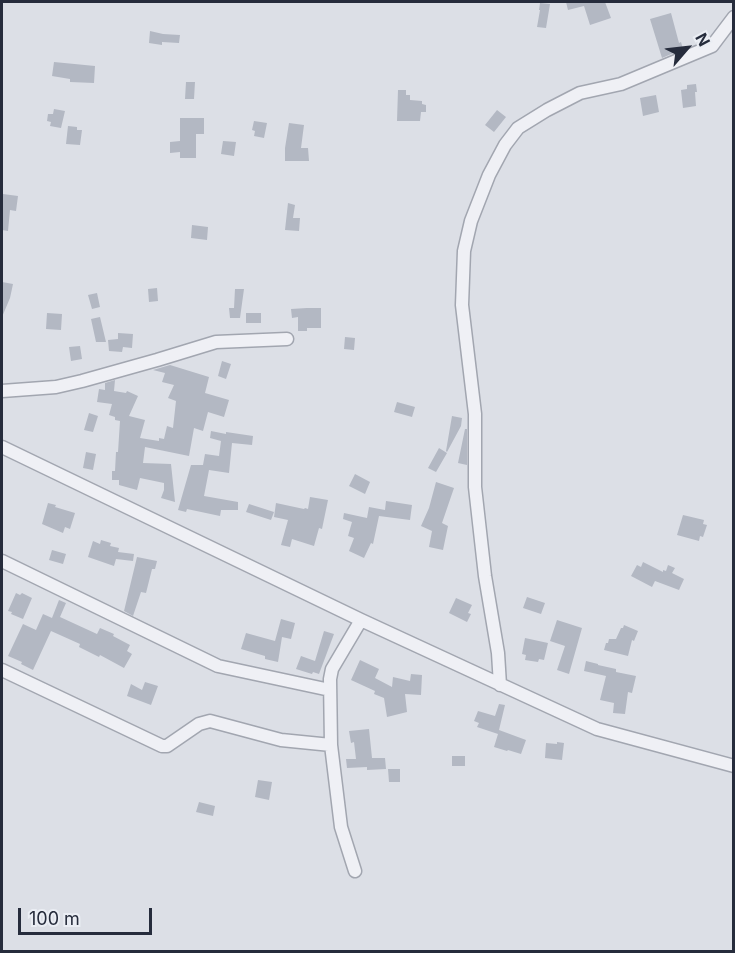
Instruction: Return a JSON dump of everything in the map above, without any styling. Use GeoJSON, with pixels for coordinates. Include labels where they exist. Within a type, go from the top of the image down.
{"type":"FeatureCollection","features":[{"type":"Feature","properties":{"kind":"street"},"geometry":{"type":"LineString","coordinates":[[500,685],[498,653],[485,576],[475,487],[475,414],[462,305],[464,251],[471,221],[489,175],[505,144],[518,128],[580,93],[621,84],[712,46],[734,17]]}},
{"type":"Feature","properties":{"kind":"street"},"geometry":{"type":"LineString","coordinates":[[2,391],[56,387],[216,342],[287,339]]}},
{"type":"Feature","properties":{"kind":"street"},"geometry":{"type":"LineString","coordinates":[[2,447],[361,620],[597,729],[734,766]]}},
{"type":"Feature","properties":{"kind":"street"},"geometry":{"type":"LineString","coordinates":[[2,561],[218,666],[330,690]]}},
{"type":"Feature","properties":{"kind":"street"},"geometry":{"type":"LineString","coordinates":[[355,871],[340,827],[331,746],[330,679],[332,669],[361,620]]}},
{"type":"Feature","properties":{"kind":"street"},"geometry":{"type":"LineString","coordinates":[[2,670],[162,746],[167,746],[199,724],[210,721],[281,740],[331,746]]}},
{"type":"Feature","properties":{"kind":"building"},"geometry":{"type":"Polygon","coordinates":[[[566,2],[605,2],[611,18],[590,25],[584,6],[568,10],[566,2]]]}},
{"type":"Feature","properties":{"kind":"building"},"geometry":{"type":"Polygon","coordinates":[[[540,3],[550,4],[546,28],[537,27],[540,3]]]}},
{"type":"Feature","properties":{"kind":"building"},"geometry":{"type":"Polygon","coordinates":[[[671,13],[679,43],[681,42],[683,49],[662,58],[650,19],[671,13]]]}},
{"type":"Feature","properties":{"kind":"building"},"geometry":{"type":"Polygon","coordinates":[[[150,31],[180,35],[179,43],[162,42],[162,45],[149,43],[150,31]]]}},
{"type":"Feature","properties":{"kind":"building"},"geometry":{"type":"Polygon","coordinates":[[[54,62],[95,66],[94,83],[70,82],[70,79],[52,76],[54,62]]]}},
{"type":"Feature","properties":{"kind":"building"},"geometry":{"type":"Polygon","coordinates":[[[186,82],[195,82],[194,99],[185,99],[186,82]]]}},
{"type":"Feature","properties":{"kind":"building"},"geometry":{"type":"Polygon","coordinates":[[[696,84],[696,106],[683,108],[681,90],[687,89],[687,85],[696,84]]]}},
{"type":"Feature","properties":{"kind":"building"},"geometry":{"type":"Polygon","coordinates":[[[398,90],[406,90],[406,95],[410,95],[410,100],[422,101],[422,104],[426,105],[426,112],[421,112],[420,121],[397,121],[398,90]]]}},
{"type":"Feature","properties":{"kind":"building"},"geometry":{"type":"Polygon","coordinates":[[[656,95],[659,112],[643,116],[640,98],[656,95]]]}},
{"type":"Feature","properties":{"kind":"building"},"geometry":{"type":"Polygon","coordinates":[[[54,109],[65,111],[61,128],[50,126],[51,122],[47,121],[48,114],[53,114],[54,109]]]}},
{"type":"Feature","properties":{"kind":"building"},"geometry":{"type":"Polygon","coordinates":[[[497,110],[506,117],[494,132],[485,125],[497,110]]]}},
{"type":"Feature","properties":{"kind":"building"},"geometry":{"type":"Polygon","coordinates":[[[180,118],[204,118],[204,134],[196,134],[196,158],[180,158],[180,152],[170,153],[170,142],[180,141],[180,118]]]}},
{"type":"Feature","properties":{"kind":"building"},"geometry":{"type":"Polygon","coordinates":[[[254,121],[267,123],[264,138],[254,136],[255,131],[252,130],[254,121]]]}},
{"type":"Feature","properties":{"kind":"building"},"geometry":{"type":"Polygon","coordinates":[[[289,123],[304,125],[301,148],[308,148],[309,161],[285,161],[289,123]]]}},
{"type":"Feature","properties":{"kind":"building"},"geometry":{"type":"Polygon","coordinates":[[[68,126],[82,130],[80,145],[66,144],[68,126]]]}},
{"type":"Feature","properties":{"kind":"building"},"geometry":{"type":"Polygon","coordinates":[[[223,141],[236,142],[234,156],[221,154],[223,141]]]}},
{"type":"Feature","properties":{"kind":"building"},"geometry":{"type":"Polygon","coordinates":[[[3,194],[18,196],[16,211],[10,210],[8,231],[2,230],[3,194]]]}},
{"type":"Feature","properties":{"kind":"building"},"geometry":{"type":"Polygon","coordinates":[[[288,203],[295,205],[293,218],[300,218],[299,231],[285,230],[288,203]]]}},
{"type":"Feature","properties":{"kind":"building"},"geometry":{"type":"Polygon","coordinates":[[[192,225],[208,227],[207,240],[191,238],[192,225]]]}},
{"type":"Feature","properties":{"kind":"building"},"geometry":{"type":"Polygon","coordinates":[[[2,282],[13,284],[2,317],[2,282]]]}},
{"type":"Feature","properties":{"kind":"building"},"geometry":{"type":"Polygon","coordinates":[[[157,288],[158,301],[149,302],[148,289],[157,288]]]}},
{"type":"Feature","properties":{"kind":"building"},"geometry":{"type":"Polygon","coordinates":[[[235,289],[244,289],[240,318],[230,318],[229,308],[234,308],[235,289]]]}},
{"type":"Feature","properties":{"kind":"building"},"geometry":{"type":"Polygon","coordinates":[[[97,293],[100,307],[92,309],[88,295],[97,293]]]}},
{"type":"Feature","properties":{"kind":"building"},"geometry":{"type":"Polygon","coordinates":[[[321,308],[321,328],[307,328],[307,331],[298,331],[298,317],[292,318],[291,309],[321,308]]]}},
{"type":"Feature","properties":{"kind":"building"},"geometry":{"type":"Polygon","coordinates":[[[47,313],[62,314],[61,330],[46,329],[47,313]]]}},
{"type":"Feature","properties":{"kind":"building"},"geometry":{"type":"Polygon","coordinates":[[[246,313],[261,313],[261,323],[246,323],[246,313]]]}},
{"type":"Feature","properties":{"kind":"building"},"geometry":{"type":"Polygon","coordinates":[[[100,317],[106,342],[96,342],[91,319],[100,317]]]}},
{"type":"Feature","properties":{"kind":"building"},"geometry":{"type":"Polygon","coordinates":[[[118,333],[133,334],[132,348],[123,347],[122,352],[109,351],[108,340],[118,339],[118,333]]]}},
{"type":"Feature","properties":{"kind":"building"},"geometry":{"type":"Polygon","coordinates":[[[345,337],[355,338],[354,350],[344,349],[345,337]]]}},
{"type":"Feature","properties":{"kind":"building"},"geometry":{"type":"Polygon","coordinates":[[[80,346],[82,359],[71,361],[69,347],[80,346]]]}},
{"type":"Feature","properties":{"kind":"building"},"geometry":{"type":"Polygon","coordinates":[[[222,361],[231,364],[226,379],[218,376],[222,361]]]}},
{"type":"Feature","properties":{"kind":"building"},"geometry":{"type":"Polygon","coordinates":[[[170,365],[209,377],[205,393],[229,400],[224,417],[208,412],[203,431],[194,428],[189,456],[145,447],[143,463],[171,464],[175,502],[161,498],[164,483],[140,478],[137,490],[119,485],[119,480],[112,480],[116,452],[118,452],[120,421],[109,415],[112,404],[97,402],[99,389],[105,390],[105,383],[115,380],[114,391],[126,393],[127,391],[138,396],[129,416],[145,420],[140,438],[159,441],[159,438],[164,439],[167,426],[173,428],[176,401],[168,398],[174,385],[162,382],[165,373],[153,370],[170,365]]]}},
{"type":"Feature","properties":{"kind":"building"},"geometry":{"type":"Polygon","coordinates":[[[397,402],[415,407],[412,417],[394,412],[397,402]]]}},
{"type":"Feature","properties":{"kind":"building"},"geometry":{"type":"Polygon","coordinates":[[[89,413],[98,416],[93,432],[84,430],[89,413]]]}},
{"type":"Feature","properties":{"kind":"building"},"geometry":{"type":"Polygon","coordinates":[[[452,416],[462,418],[461,426],[447,452],[446,451],[452,416]]]}},
{"type":"Feature","properties":{"kind":"building"},"geometry":{"type":"Polygon","coordinates":[[[465,429],[467,429],[467,465],[458,463],[465,429]]]}},
{"type":"Feature","properties":{"kind":"building"},"geometry":{"type":"Polygon","coordinates":[[[211,431],[253,436],[252,445],[232,443],[229,473],[209,470],[204,496],[238,502],[238,510],[221,510],[220,516],[187,509],[186,512],[178,510],[191,465],[203,465],[205,454],[219,456],[221,441],[210,438],[211,431]]]}},
{"type":"Feature","properties":{"kind":"building"},"geometry":{"type":"Polygon","coordinates":[[[439,448],[447,453],[436,472],[428,468],[439,448]]]}},
{"type":"Feature","properties":{"kind":"building"},"geometry":{"type":"Polygon","coordinates":[[[86,452],[96,454],[93,470],[83,468],[86,452]]]}},
{"type":"Feature","properties":{"kind":"building"},"geometry":{"type":"Polygon","coordinates":[[[355,474],[370,482],[365,494],[349,486],[355,474]]]}},
{"type":"Feature","properties":{"kind":"building"},"geometry":{"type":"Polygon","coordinates":[[[436,482],[454,488],[442,523],[448,526],[443,550],[429,547],[432,531],[421,526],[436,482]]]}},
{"type":"Feature","properties":{"kind":"building"},"geometry":{"type":"Polygon","coordinates":[[[310,497],[328,500],[322,529],[319,528],[314,546],[292,539],[290,547],[281,545],[288,520],[274,517],[276,503],[308,509],[310,497]]]}},
{"type":"Feature","properties":{"kind":"building"},"geometry":{"type":"Polygon","coordinates":[[[386,501],[412,505],[410,520],[379,516],[373,544],[371,543],[364,558],[349,551],[354,538],[348,536],[352,522],[343,519],[344,513],[367,518],[369,507],[385,510],[386,501]]]}},
{"type":"Feature","properties":{"kind":"building"},"geometry":{"type":"Polygon","coordinates":[[[48,503],[75,513],[70,529],[65,527],[63,533],[42,524],[48,503]]]}},
{"type":"Feature","properties":{"kind":"building"},"geometry":{"type":"Polygon","coordinates":[[[249,504],[274,512],[271,520],[246,512],[249,504]]]}},
{"type":"Feature","properties":{"kind":"building"},"geometry":{"type":"Polygon","coordinates":[[[683,515],[704,520],[703,524],[707,525],[699,541],[677,535],[683,515]]]}},
{"type":"Feature","properties":{"kind":"building"},"geometry":{"type":"Polygon","coordinates":[[[101,540],[111,543],[110,546],[119,548],[118,552],[134,554],[133,561],[116,559],[114,566],[88,557],[93,541],[100,544],[101,540]]]}},
{"type":"Feature","properties":{"kind":"building"},"geometry":{"type":"Polygon","coordinates":[[[52,550],[66,554],[63,564],[49,560],[52,550]]]}},
{"type":"Feature","properties":{"kind":"building"},"geometry":{"type":"Polygon","coordinates":[[[137,557],[157,561],[155,569],[152,569],[146,593],[141,592],[133,616],[124,611],[137,557]]]}},
{"type":"Feature","properties":{"kind":"building"},"geometry":{"type":"Polygon","coordinates":[[[643,562],[663,572],[663,570],[666,571],[668,565],[675,568],[672,573],[684,579],[679,590],[655,581],[652,587],[631,576],[637,565],[641,567],[643,562]]]}},
{"type":"Feature","properties":{"kind":"building"},"geometry":{"type":"Polygon","coordinates":[[[16,593],[32,598],[23,619],[8,611],[16,593]]]}},
{"type":"Feature","properties":{"kind":"building"},"geometry":{"type":"Polygon","coordinates":[[[527,597],[545,603],[541,614],[523,608],[527,597]]]}},
{"type":"Feature","properties":{"kind":"building"},"geometry":{"type":"Polygon","coordinates":[[[456,598],[472,605],[467,622],[449,613],[456,598]]]}},
{"type":"Feature","properties":{"kind":"building"},"geometry":{"type":"Polygon","coordinates":[[[59,600],[66,603],[60,617],[97,634],[100,628],[130,645],[127,651],[132,654],[124,668],[51,631],[33,670],[8,656],[23,624],[36,630],[43,614],[52,618],[59,600]]]}},
{"type":"Feature","properties":{"kind":"building"},"geometry":{"type":"Polygon","coordinates":[[[281,619],[295,623],[291,639],[282,637],[278,662],[241,649],[246,633],[275,641],[281,619]]]}},
{"type":"Feature","properties":{"kind":"building"},"geometry":{"type":"Polygon","coordinates":[[[557,620],[582,628],[569,674],[557,670],[565,646],[550,641],[557,620]]]}},
{"type":"Feature","properties":{"kind":"building"},"geometry":{"type":"Polygon","coordinates":[[[624,625],[638,631],[634,641],[632,640],[628,656],[604,650],[609,639],[616,639],[624,625]]]}},
{"type":"Feature","properties":{"kind":"building"},"geometry":{"type":"Polygon","coordinates":[[[324,631],[334,634],[319,674],[296,669],[301,656],[315,661],[324,631]]]}},
{"type":"Feature","properties":{"kind":"building"},"geometry":{"type":"Polygon","coordinates":[[[525,638],[548,643],[544,660],[539,659],[538,662],[525,660],[526,655],[522,654],[525,638]]]}},
{"type":"Feature","properties":{"kind":"building"},"geometry":{"type":"Polygon","coordinates":[[[360,660],[379,669],[375,678],[392,687],[393,677],[410,681],[411,674],[422,675],[421,695],[405,694],[407,712],[387,717],[384,698],[374,694],[375,691],[351,680],[360,660]]]}},
{"type":"Feature","properties":{"kind":"building"},"geometry":{"type":"Polygon","coordinates":[[[586,661],[616,669],[616,672],[636,676],[632,693],[628,692],[625,714],[613,713],[614,703],[600,700],[606,676],[584,671],[586,661]]]}},
{"type":"Feature","properties":{"kind":"building"},"geometry":{"type":"Polygon","coordinates":[[[145,682],[158,686],[151,705],[127,696],[131,684],[142,690],[145,682]]]}},
{"type":"Feature","properties":{"kind":"building"},"geometry":{"type":"Polygon","coordinates":[[[499,704],[505,705],[499,730],[526,740],[521,754],[494,747],[498,734],[477,727],[479,723],[474,721],[478,711],[495,716],[499,704]]]}},
{"type":"Feature","properties":{"kind":"building"},"geometry":{"type":"Polygon","coordinates":[[[369,729],[372,758],[385,758],[386,769],[347,768],[346,759],[356,759],[354,742],[351,743],[349,731],[369,729]]]}},
{"type":"Feature","properties":{"kind":"building"},"geometry":{"type":"Polygon","coordinates":[[[557,742],[564,743],[562,760],[545,758],[546,743],[557,744],[557,742]]]}},
{"type":"Feature","properties":{"kind":"building"},"geometry":{"type":"Polygon","coordinates":[[[452,756],[465,756],[465,766],[452,766],[452,756]]]}},
{"type":"Feature","properties":{"kind":"building"},"geometry":{"type":"Polygon","coordinates":[[[388,769],[400,769],[400,782],[389,782],[388,769]]]}},
{"type":"Feature","properties":{"kind":"building"},"geometry":{"type":"Polygon","coordinates":[[[258,780],[272,782],[269,800],[255,797],[258,780]]]}},
{"type":"Feature","properties":{"kind":"building"},"geometry":{"type":"Polygon","coordinates":[[[199,802],[215,806],[213,816],[196,812],[199,802]]]}}]}
